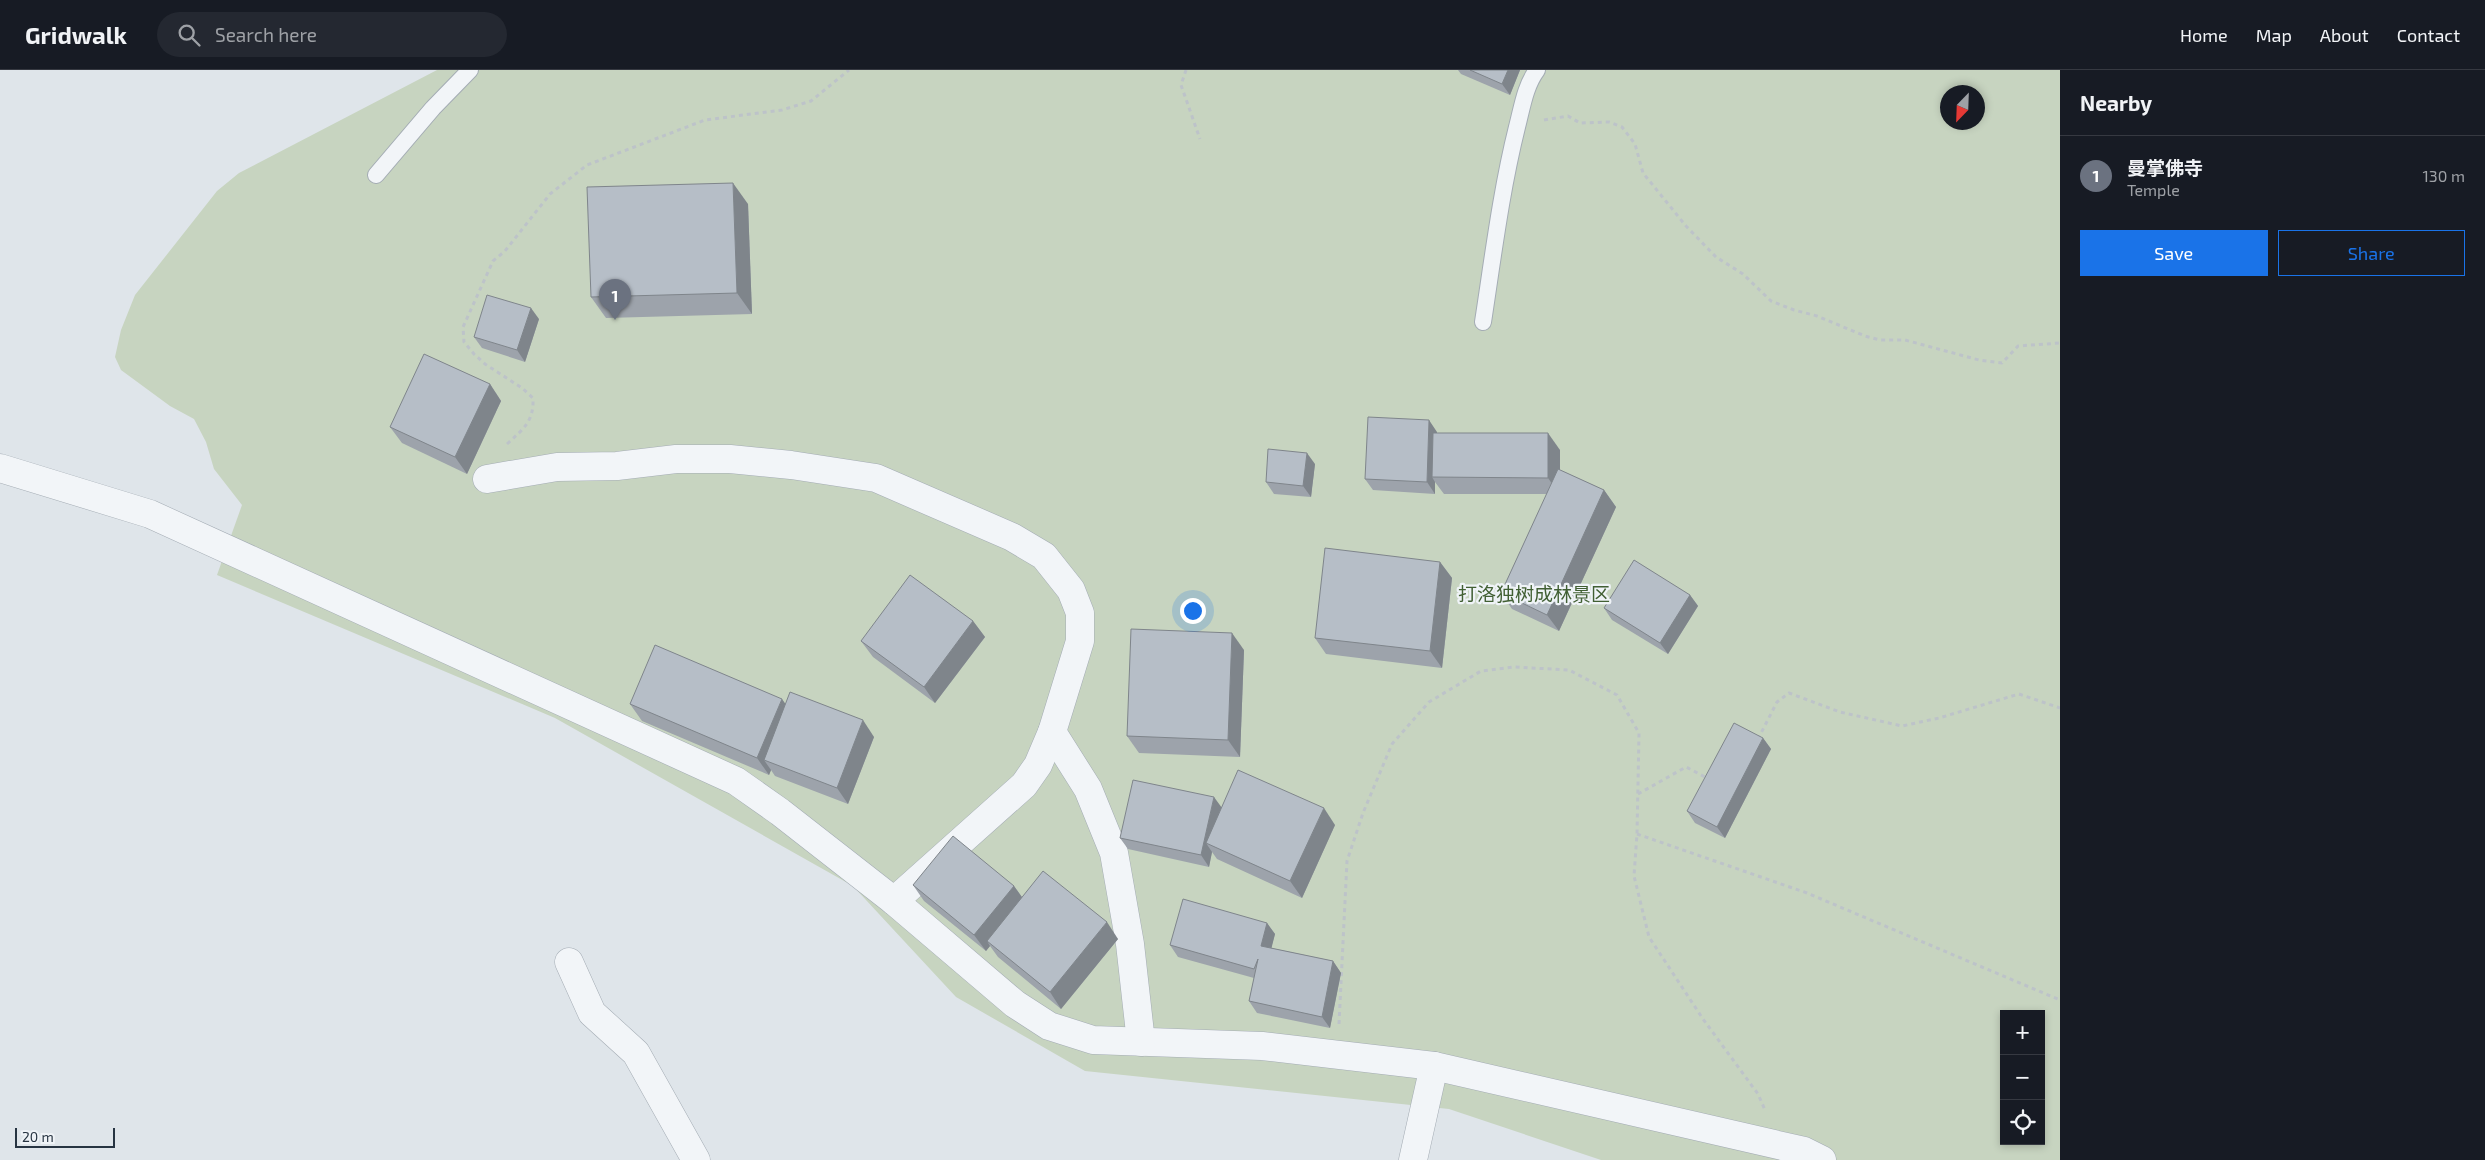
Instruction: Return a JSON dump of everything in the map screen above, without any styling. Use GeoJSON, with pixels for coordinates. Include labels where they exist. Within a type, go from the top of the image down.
{"type":"FeatureCollection","features":[{"type":"Feature","properties":{"kind":"street"},"geometry":{"type":"LineString","coordinates":[[487,479],[557,468],[617,466],[676,459],[730,459],[848,472],[889,482],[1012,537],[1044,556],[1071,590],[1080,613],[1080,640],[1052,732],[1038,765],[1024,785],[894,900]]}},
{"type":"Feature","properties":{"kind":"street"},"geometry":{"type":"LineString","coordinates":[[0,468],[150,514],[736,781],[780,812],[894,900],[1015,1004],[1049,1026],[1093,1040],[1262,1046],[1434,1066],[1776,1144],[1804,1151],[1822,1160]]}},
{"type":"Feature","properties":{"kind":"street"},"geometry":{"type":"LineString","coordinates":[[1052,732],[1088,789],[1114,853],[1130,944],[1141,1042]]}},
{"type":"Feature","properties":{"kind":"street"},"geometry":{"type":"LineString","coordinates":[[569,962],[592,1013],[636,1053],[696,1160]]}},
{"type":"Feature","properties":{"kind":"street"},"geometry":{"type":"LineString","coordinates":[[1413,1160],[1434,1066]]}},
{"type":"Feature","properties":{"kind":"lane"},"geometry":{"type":"LineString","coordinates":[[376,175],[433,108],[470,70]]}},
{"type":"Feature","properties":{"kind":"lane"},"geometry":{"type":"LineString","coordinates":[[1483,322],[1511,151],[1524,98],[1530,81],[1537,70]]}},
{"type":"Feature","properties":{"kind":"path"},"geometry":{"type":"LineString","coordinates":[[487,479],[496,455],[526,426],[534,412],[533,398],[474,354],[464,342],[463,327],[492,261],[505,252],[540,204],[573,174],[588,165],[705,120],[782,110],[811,101],[849,70]]}},
{"type":"Feature","properties":{"kind":"path"},"geometry":{"type":"LineString","coordinates":[[1186,70],[1181,85],[1200,139]]}},
{"type":"Feature","properties":{"kind":"path"},"geometry":{"type":"LineString","coordinates":[[1511,151],[1532,137],[1545,119],[1552,117],[1568,116],[1580,123],[1616,123],[1622,127],[1634,144],[1643,173],[1686,226],[1716,257],[1743,274],[1771,301],[1794,310],[1818,316],[1865,336],[1880,340],[1906,340],[1987,362],[2002,363],[2018,346],[2025,344],[2060,343]]}},
{"type":"Feature","properties":{"kind":"path"},"geometry":{"type":"LineString","coordinates":[[1337,1055],[1347,861],[1363,812],[1392,744],[1429,702],[1481,671],[1514,667],[1569,670],[1617,695],[1639,733],[1638,834],[1634,876],[1649,937],[1703,1019],[1758,1094],[1776,1144]]}},
{"type":"Feature","properties":{"kind":"path"},"geometry":{"type":"LineString","coordinates":[[1755,747],[1776,702],[1789,693],[1840,712],[1902,726],[1939,718],[2019,694],[2060,708]]}},
{"type":"Feature","properties":{"kind":"path"},"geometry":{"type":"LineString","coordinates":[[1638,794],[1686,767],[1709,779]]}},
{"type":"Feature","properties":{"kind":"path"},"geometry":{"type":"LineString","coordinates":[[1638,834],[1808,893],[2060,1000]]}},
{"type":"Feature","properties":{"kind":"green space","name":"打洛独树成林景区"},"geometry":{"type":"Polygon","coordinates":[[[437,70],[2060,70],[2060,1160],[1601,1160],[1449,1109],[1085,1071],[956,997],[853,886],[555,718],[217,575],[242,505],[214,469],[206,442],[194,419],[170,406],[121,370],[115,357],[121,330],[135,295],[217,191],[239,173],[437,70]]]}},
{"type":"Feature","properties":{"kind":"building"},"geometry":{"type":"Polygon","coordinates":[[[1470,70],[1508,70],[1502,84],[1470,70]]]}},
{"type":"Feature","properties":{"kind":"building"},"geometry":{"type":"Polygon","coordinates":[[[733,183],[737,293],[591,297],[587,187],[733,183]]]}},
{"type":"Feature","properties":{"kind":"building"},"geometry":{"type":"Polygon","coordinates":[[[487,295],[531,308],[517,350],[474,337],[487,295]]]}},
{"type":"Feature","properties":{"kind":"building"},"geometry":{"type":"Polygon","coordinates":[[[424,354],[490,384],[455,457],[390,427],[424,354]]]}},
{"type":"Feature","properties":{"kind":"building"},"geometry":{"type":"Polygon","coordinates":[[[1368,417],[1429,420],[1427,482],[1365,479],[1368,417]]]}},
{"type":"Feature","properties":{"kind":"building"},"geometry":{"type":"Polygon","coordinates":[[[1433,433],[1548,433],[1548,478],[1432,477],[1433,433]]]}},
{"type":"Feature","properties":{"kind":"building"},"geometry":{"type":"Polygon","coordinates":[[[1268,449],[1307,453],[1303,486],[1266,482],[1268,449]]]}},
{"type":"Feature","properties":{"kind":"building"},"geometry":{"type":"Polygon","coordinates":[[[1558,469],[1604,490],[1547,615],[1501,593],[1558,469]]]}},
{"type":"Feature","properties":{"kind":"building"},"geometry":{"type":"Polygon","coordinates":[[[1325,548],[1440,562],[1430,651],[1315,638],[1325,548]]]}},
{"type":"Feature","properties":{"kind":"building"},"geometry":{"type":"Polygon","coordinates":[[[1634,560],[1690,595],[1660,643],[1604,608],[1634,560]]]}},
{"type":"Feature","properties":{"kind":"building"},"geometry":{"type":"Polygon","coordinates":[[[910,575],[973,621],[924,687],[861,641],[910,575]]]}},
{"type":"Feature","properties":{"kind":"building"},"geometry":{"type":"Polygon","coordinates":[[[1131,629],[1232,633],[1228,740],[1127,736],[1131,629]]]}},
{"type":"Feature","properties":{"kind":"building"},"geometry":{"type":"Polygon","coordinates":[[[655,645],[782,699],[757,758],[630,704],[655,645]]]}},
{"type":"Feature","properties":{"kind":"building"},"geometry":{"type":"Polygon","coordinates":[[[790,692],[863,720],[837,788],[764,760],[790,692]]]}},
{"type":"Feature","properties":{"kind":"building"},"geometry":{"type":"Polygon","coordinates":[[[1734,723],[1763,738],[1717,827],[1687,811],[1734,723]]]}},
{"type":"Feature","properties":{"kind":"building"},"geometry":{"type":"Polygon","coordinates":[[[1238,770],[1324,808],[1290,881],[1206,843],[1238,770]]]}},
{"type":"Feature","properties":{"kind":"building"},"geometry":{"type":"Polygon","coordinates":[[[1133,780],[1214,797],[1201,855],[1120,838],[1133,780]]]}},
{"type":"Feature","properties":{"kind":"building"},"geometry":{"type":"Polygon","coordinates":[[[953,836],[1014,886],[974,935],[913,885],[953,836]]]}},
{"type":"Feature","properties":{"kind":"building"},"geometry":{"type":"Polygon","coordinates":[[[1043,871],[1107,922],[1050,992],[987,941],[1043,871]]]}},
{"type":"Feature","properties":{"kind":"building"},"geometry":{"type":"Polygon","coordinates":[[[1183,899],[1267,923],[1261,946],[1333,961],[1322,1017],[1249,1001],[1258,959],[1254,969],[1170,945],[1183,899]]]}},
{"type":"Feature","properties":{"kind":"place","name":"曼掌佛寺"},"geometry":{"type":"Point","coordinates":[615,320]}}]}
